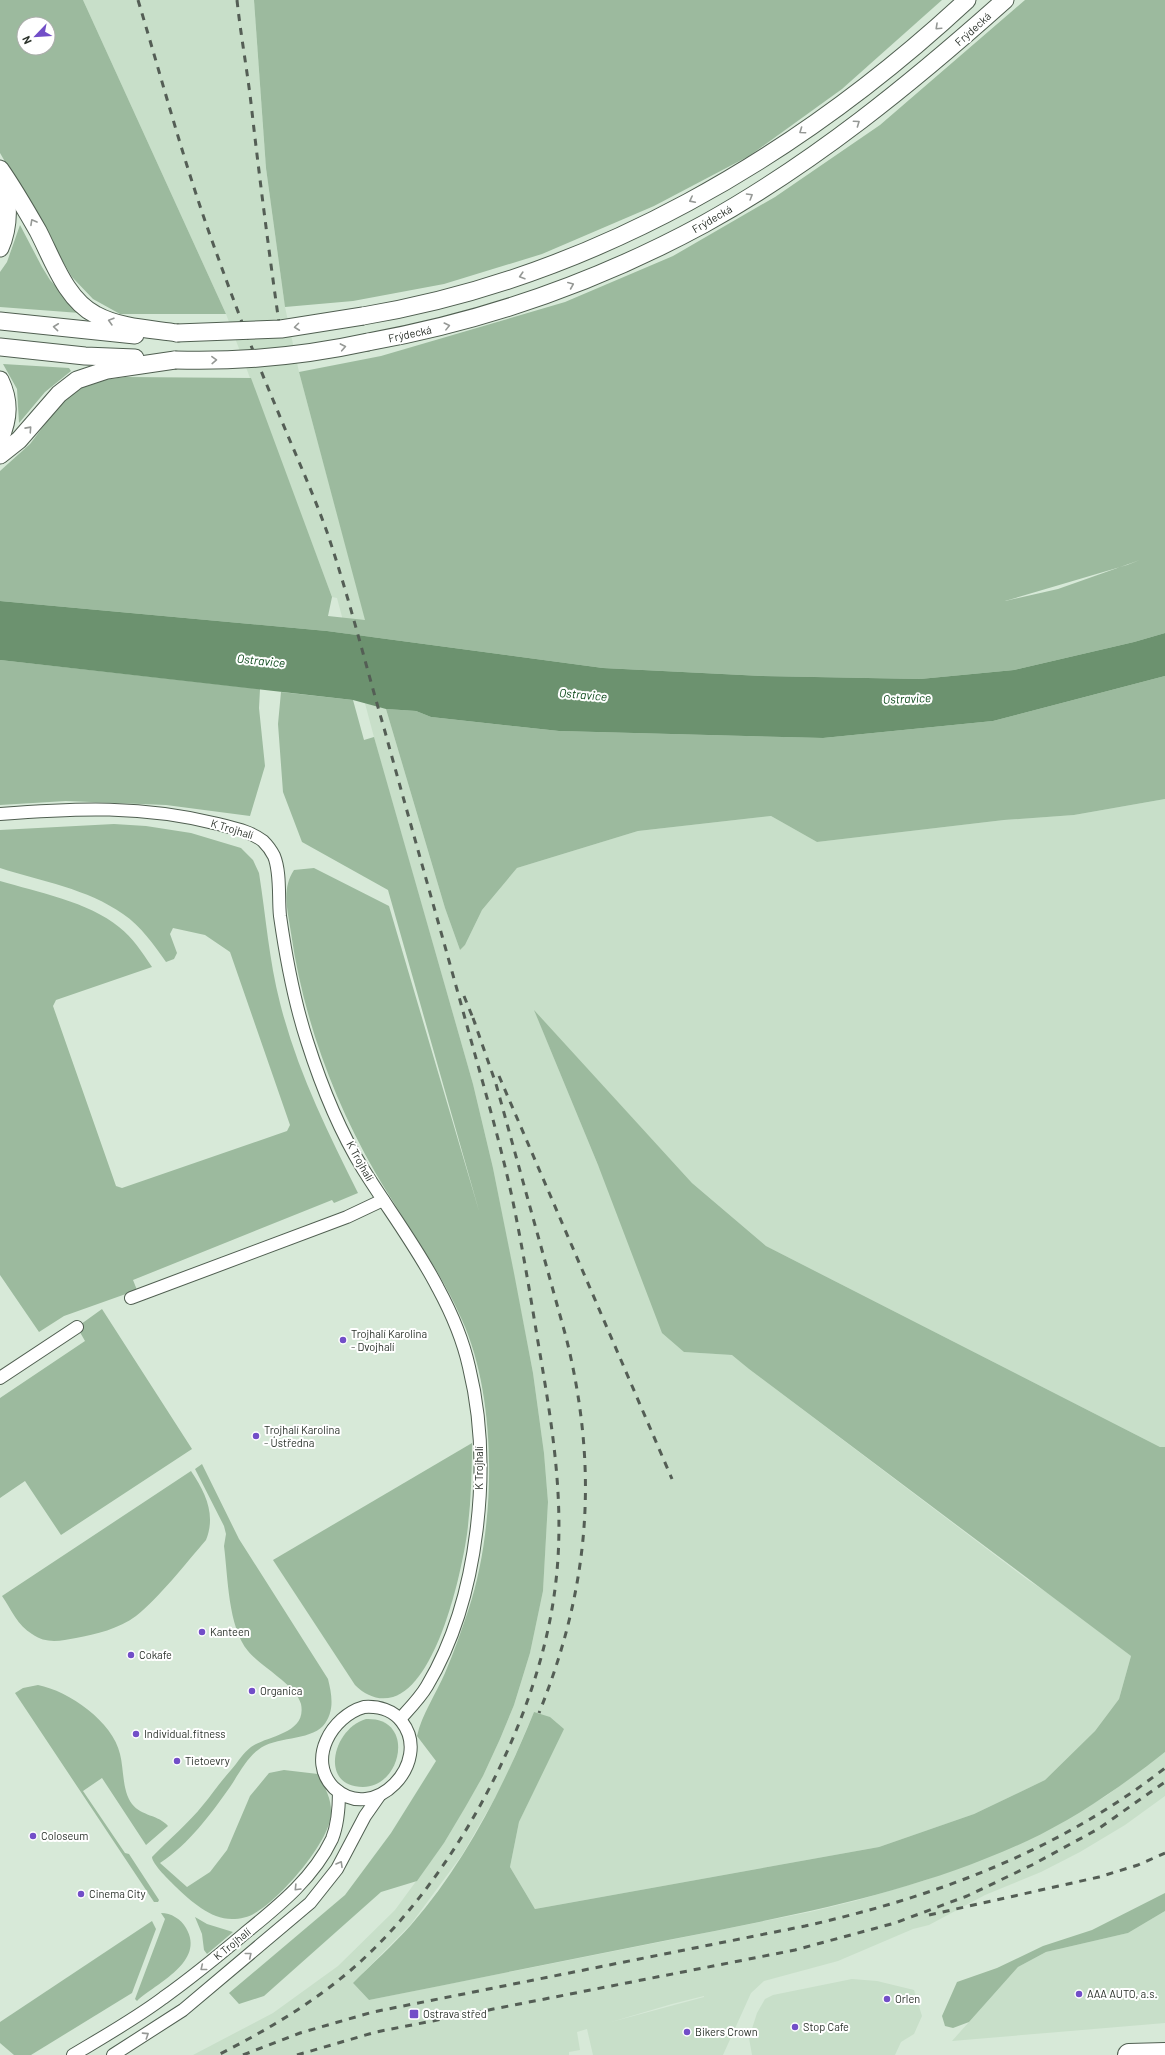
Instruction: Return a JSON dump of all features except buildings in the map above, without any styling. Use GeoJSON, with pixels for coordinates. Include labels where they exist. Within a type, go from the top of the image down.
{"type":"FeatureCollection","features":[{"type":"Feature","properties":{"kind":"highway"},"geometry":{"type":"LineString","coordinates":[[1129,2055],[1165,2054]]}},
{"type":"Feature","properties":{"kind":"main road"},"geometry":{"type":"LineString","coordinates":[[0,321],[125,335],[281,329],[363,316],[456,295],[554,265],[601,245],[711,190],[757,162],[849,98],[931,33],[967,0]]}},
{"type":"Feature","properties":{"kind":"main road","name":"Frýdecká"},"geometry":{"type":"LineString","coordinates":[[167,361],[224,360],[287,356],[368,342],[453,324],[545,296],[610,269],[704,223],[773,182],[868,116],[948,51],[1005,0]]}},
{"type":"Feature","properties":{"kind":"main road"},"geometry":{"type":"LineString","coordinates":[[0,170],[26,210],[60,276],[81,303],[92,313],[106,320],[168,333]]}},
{"type":"Feature","properties":{"kind":"main road"},"geometry":{"type":"LineString","coordinates":[[0,170],[4,186],[7,217],[6,231],[0,248]]}},
{"type":"Feature","properties":{"kind":"main road"},"geometry":{"type":"LineString","coordinates":[[0,347],[85,356],[167,361]]}},
{"type":"Feature","properties":{"kind":"main road"},"geometry":{"type":"LineString","coordinates":[[0,455],[19,440],[59,394],[77,380],[107,370],[167,361]]}},
{"type":"Feature","properties":{"kind":"main road"},"geometry":{"type":"LineString","coordinates":[[0,380],[8,409],[7,420],[0,439]]}},
{"type":"Feature","properties":{"kind":"street","name":"K Trojhalí"},"geometry":{"type":"LineString","coordinates":[[0,814],[67,808],[117,809],[166,814],[200,820],[248,832],[259,838],[268,846],[274,857],[285,948],[298,1010],[307,1041],[326,1094],[361,1166],[438,1287],[461,1339],[474,1389],[479,1441],[479,1517],[463,1599],[446,1647],[426,1688],[400,1720]]}},
{"type":"Feature","properties":{"kind":"street"},"geometry":{"type":"LineString","coordinates":[[131,1298],[347,1217],[383,1200]]}},
{"type":"Feature","properties":{"kind":"street"},"geometry":{"type":"LineString","coordinates":[[0,1378],[77,1327]]}},
{"type":"Feature","properties":{"kind":"street"},"geometry":{"type":"LineString","coordinates":[[364,1707],[380,1708],[394,1714],[400,1720],[409,1734],[411,1750],[410,1758],[401,1778],[379,1796],[359,1799],[339,1792],[328,1780],[322,1764],[323,1748],[333,1728],[348,1713],[364,1707]]}},
{"type":"Feature","properties":{"kind":"street","name":"K Trojhalí"},"geometry":{"type":"LineString","coordinates":[[73,2055],[149,2008],[181,1985],[255,1926],[299,1886],[320,1860],[331,1840],[338,1820],[339,1792]]}},
{"type":"Feature","properties":{"kind":"street","name":"K Trojhalí"},"geometry":{"type":"LineString","coordinates":[[113,2055],[183,2010],[310,1903],[337,1869],[365,1816],[379,1796]]}},
{"type":"Feature","properties":{"kind":"shaded area"},"geometry":{"type":"Polygon","coordinates":[[[0,0],[83,0],[226,314],[120,314],[93,299],[72,277],[0,153],[0,0]]]}},
{"type":"Feature","properties":{"kind":"shaded area"},"geometry":{"type":"Polygon","coordinates":[[[83,0],[254,0],[266,168],[285,307],[299,372],[379,670],[386,709],[445,908],[460,950],[465,945],[482,910],[517,868],[638,831],[771,816],[817,842],[1004,820],[1074,815],[1165,799],[1165,1447],[1160,1447],[766,1246],[692,1183],[535,1012],[598,1165],[684,1352],[733,1355],[749,1369],[1131,1656],[1119,1699],[1095,1731],[1045,1780],[974,1814],[879,1847],[535,1909],[510,1867],[519,1822],[563,1729],[534,1712],[502,1786],[462,1855],[411,1924],[353,1983],[369,2000],[810,1912],[855,1901],[926,1880],[1026,1841],[1106,1796],[1165,1752],[1165,1796],[1125,1825],[1080,1852],[1041,1872],[985,1895],[929,1925],[913,1929],[838,1961],[764,1981],[751,1993],[723,2055],[593,2055],[587,2029],[577,2032],[580,2050],[569,2052],[569,2055],[193,2055],[273,2013],[338,1966],[395,1910],[444,1843],[483,1776],[500,1739],[514,1705],[530,1653],[543,1591],[548,1502],[544,1453],[533,1373],[493,1168],[473,1084],[379,756],[337,598],[332,597],[226,314],[83,0]],[[704,1997],[672,2004],[611,2022],[704,1997]]]}},
{"type":"Feature","properties":{"kind":"shaded area"},"geometry":{"type":"Polygon","coordinates":[[[254,0],[942,0],[842,89],[749,156],[654,206],[542,254],[444,284],[353,301],[285,307],[266,168],[254,0]]]}},
{"type":"Feature","properties":{"kind":"shaded area"},"geometry":{"type":"Polygon","coordinates":[[[1025,0],[1165,0],[1165,633],[1134,642],[1014,670],[920,679],[762,676],[603,668],[327,631],[0,601],[0,471],[30,444],[60,404],[88,382],[125,377],[251,378],[332,597],[328,616],[365,620],[299,372],[381,356],[565,302],[673,256],[775,197],[880,125],[1025,0]],[[1120,567],[1005,601],[1058,589],[1120,567]]]}},
{"type":"Feature","properties":{"kind":"shaded area"},"geometry":{"type":"Polygon","coordinates":[[[20,225],[50,280],[80,313],[0,307],[0,272],[7,262],[20,225]]]}},
{"type":"Feature","properties":{"kind":"shaded area"},"geometry":{"type":"Polygon","coordinates":[[[3,364],[69,368],[71,371],[45,392],[19,423],[17,389],[3,364]]]}},
{"type":"Feature","properties":{"kind":"shaded area"},"geometry":{"type":"Polygon","coordinates":[[[0,660],[260,689],[259,708],[265,766],[250,816],[166,805],[66,801],[0,805],[0,660]]]}},
{"type":"Feature","properties":{"kind":"shaded area"},"geometry":{"type":"Polygon","coordinates":[[[1165,676],[1165,799],[1074,815],[1004,820],[817,842],[771,816],[638,831],[517,868],[482,910],[465,945],[460,950],[445,908],[386,709],[416,711],[431,717],[559,731],[823,738],[993,721],[1165,676]]]}},
{"type":"Feature","properties":{"kind":"shaded area"},"geometry":{"type":"Polygon","coordinates":[[[281,692],[353,700],[364,740],[374,737],[473,1084],[493,1168],[533,1373],[544,1453],[548,1502],[543,1591],[530,1653],[514,1705],[500,1739],[483,1776],[444,1843],[417,1881],[381,1892],[264,1996],[239,2004],[229,1993],[345,1895],[391,1833],[436,1761],[417,1736],[419,1728],[448,1665],[469,1608],[478,1575],[488,1502],[489,1463],[487,1424],[482,1387],[474,1352],[453,1300],[421,1245],[386,1191],[360,1144],[346,1116],[322,1057],[303,996],[288,917],[286,901],[288,885],[294,870],[314,868],[389,906],[479,1211],[388,890],[302,842],[283,792],[278,724],[281,692]]]}},
{"type":"Feature","properties":{"kind":"shaded area"},"geometry":{"type":"Polygon","coordinates":[[[114,824],[146,826],[191,833],[241,848],[253,860],[259,873],[273,971],[287,1028],[314,1100],[358,1193],[334,1203],[332,1200],[133,1280],[137,1290],[64,1316],[39,1332],[0,1275],[0,881],[78,904],[107,918],[129,936],[152,967],[56,1000],[53,1006],[116,1186],[122,1188],[287,1131],[290,1125],[230,952],[205,935],[173,928],[170,934],[177,953],[174,959],[166,962],[136,924],[109,905],[64,886],[0,868],[0,830],[114,824]]]}},
{"type":"Feature","properties":{"kind":"shaded area"},"geometry":{"type":"Polygon","coordinates":[[[534,1010],[692,1183],[766,1246],[1160,1447],[1165,1447],[1165,1752],[1081,1812],[1045,1832],[984,1859],[940,1875],[850,1901],[760,1922],[369,2000],[353,1983],[411,1925],[449,1876],[481,1824],[496,1796],[534,1712],[550,1717],[564,1729],[519,1822],[510,1867],[535,1909],[879,1847],[974,1814],[1045,1780],[1095,1731],[1119,1699],[1131,1656],[732,1355],[684,1352],[662,1333],[598,1165],[534,1010]]]}},
{"type":"Feature","properties":{"kind":"shaded area"},"geometry":{"type":"Polygon","coordinates":[[[102,1309],[192,1449],[61,1535],[25,1481],[0,1498],[0,1398],[85,1341],[77,1327],[102,1309]]]}},
{"type":"Feature","properties":{"kind":"shaded area"},"geometry":{"type":"Polygon","coordinates":[[[472,1443],[471,1488],[467,1534],[453,1600],[444,1626],[434,1650],[422,1671],[409,1688],[393,1697],[388,1698],[378,1698],[368,1695],[355,1685],[273,1560],[472,1443]]]}},
{"type":"Feature","properties":{"kind":"shaded area"},"geometry":{"type":"Polygon","coordinates":[[[202,1464],[239,1539],[328,1679],[332,1703],[327,1721],[317,1731],[273,1742],[254,1753],[199,1828],[181,1847],[160,1863],[187,1887],[210,1872],[227,1850],[250,1796],[269,1773],[284,1770],[318,1774],[328,1794],[331,1809],[328,1826],[322,1839],[302,1869],[277,1896],[253,1914],[244,1918],[235,1919],[216,1916],[201,1908],[176,1887],[155,1864],[152,1857],[197,1812],[248,1749],[258,1743],[285,1732],[298,1722],[301,1714],[301,1704],[298,1697],[285,1683],[248,1651],[241,1641],[236,1629],[228,1587],[224,1546],[226,1534],[224,1526],[195,1469],[202,1464]]]}},
{"type":"Feature","properties":{"kind":"shaded area"},"geometry":{"type":"Polygon","coordinates":[[[191,1471],[205,1496],[210,1513],[209,1531],[206,1540],[145,1609],[129,1621],[115,1628],[91,1635],[64,1640],[53,1641],[43,1639],[27,1631],[23,1627],[2,1596],[191,1471]]]}},
{"type":"Feature","properties":{"kind":"shaded area"},"geometry":{"type":"Polygon","coordinates":[[[38,1685],[50,1688],[76,1701],[99,1720],[116,1742],[120,1754],[126,1793],[132,1804],[140,1811],[164,1822],[168,1826],[146,1845],[102,1778],[83,1791],[125,1853],[129,1854],[159,1900],[158,1902],[154,1902],[15,1693],[23,1688],[38,1685]]]}},
{"type":"Feature","properties":{"kind":"shaded area"},"geometry":{"type":"Polygon","coordinates":[[[366,1719],[382,1721],[392,1729],[397,1740],[398,1752],[394,1765],[387,1776],[376,1784],[363,1787],[349,1784],[340,1778],[336,1768],[335,1757],[345,1734],[354,1725],[366,1719]]]}},
{"type":"Feature","properties":{"kind":"shaded area"},"geometry":{"type":"Polygon","coordinates":[[[1165,1893],[1165,1911],[1128,1933],[1046,1952],[1018,1967],[969,2022],[953,2028],[945,2026],[942,2016],[957,1982],[997,1968],[1043,1946],[1092,1930],[1165,1893]]]}},
{"type":"Feature","properties":{"kind":"shaded area","name":"AAA AUTO, a.s."},"geometry":{"type":"Polygon","coordinates":[[[1165,1911],[1165,2023],[952,2041],[1018,1967],[1046,1952],[1128,1933],[1165,1911]]]}},
{"type":"Feature","properties":{"kind":"shaded area"},"geometry":{"type":"Polygon","coordinates":[[[161,1913],[172,1915],[179,1919],[184,1925],[190,1940],[189,1951],[184,1961],[176,1970],[137,2001],[135,1999],[165,1919],[161,1913]]]}},
{"type":"Feature","properties":{"kind":"shaded area"},"geometry":{"type":"Polygon","coordinates":[[[195,1917],[207,1924],[233,1932],[207,1954],[204,1950],[202,1934],[195,1917]]]}},
{"type":"Feature","properties":{"kind":"shaded area"},"geometry":{"type":"Polygon","coordinates":[[[152,1921],[156,1929],[132,1993],[31,2055],[14,2055],[0,2043],[0,2022],[152,1921]]]}},
{"type":"Feature","properties":{"kind":"shaded area"},"geometry":{"type":"Polygon","coordinates":[[[852,1979],[877,1981],[914,1990],[922,2016],[914,2034],[901,2042],[895,2055],[752,2055],[749,2038],[757,2013],[765,1999],[773,1995],[852,1979]]]}},
{"type":"Feature","properties":{"kind":"water","name":"Ostravice"},"geometry":{"type":"Polygon","coordinates":[[[0,601],[327,631],[603,668],[762,676],[920,679],[1014,670],[1134,642],[1165,633],[1165,676],[993,721],[823,738],[559,731],[431,717],[416,711],[386,709],[353,700],[0,660],[0,601]]]}},
{"type":"Feature","properties":{"kind":"railway"},"geometry":{"type":"LineString","coordinates":[[138,0],[204,218],[252,348],[327,532],[357,630],[486,1094],[512,1197],[523,1251],[548,1403],[556,1465],[558,1496],[558,1558],[555,1589],[546,1640],[530,1693],[510,1745],[485,1797],[456,1846],[424,1892],[388,1934],[351,1970],[320,1995],[287,2017],[218,2055]]}},
{"type":"Feature","properties":{"kind":"railway"},"geometry":{"type":"LineString","coordinates":[[237,0],[279,323]]}},
{"type":"Feature","properties":{"kind":"railway"},"geometry":{"type":"LineString","coordinates":[[464,996],[475,1023]]}},
{"type":"Feature","properties":{"kind":"railway"},"geometry":{"type":"LineString","coordinates":[[473,1018],[496,1084],[566,1337],[576,1386],[583,1434],[585,1481],[584,1527],[579,1573],[569,1619],[556,1666],[539,1713]]}},
{"type":"Feature","properties":{"kind":"railway"},"geometry":{"type":"LineString","coordinates":[[499,1076],[672,1479]]}},
{"type":"Feature","properties":{"kind":"railway"},"geometry":{"type":"LineString","coordinates":[[243,2055],[300,2033],[373,2012],[805,1926],[901,1901],[948,1885],[1039,1847],[1082,1824],[1165,1768]]}},
{"type":"Feature","properties":{"kind":"railway"},"geometry":{"type":"LineString","coordinates":[[297,2055],[376,2032],[795,1950],[895,1923],[967,1896],[1032,1865],[1098,1829],[1165,1782]]}},
{"type":"Feature","properties":{"kind":"railway"},"geometry":{"type":"LineString","coordinates":[[929,1915],[1099,1877],[1138,1865],[1165,1853]]}},
{"type":"Feature","properties":{"kind":"place","name":"Trojhalí Karolina - Dvojhalí"},"geometry":{"type":"Point","coordinates":[343,1340]}},
{"type":"Feature","properties":{"kind":"place","name":"Trojhalí Karolina - Ústředna"},"geometry":{"type":"Point","coordinates":[256,1436]}},
{"type":"Feature","properties":{"kind":"place","name":"Kanteen"},"geometry":{"type":"Point","coordinates":[202,1632]}},
{"type":"Feature","properties":{"kind":"place","name":"Cokafe"},"geometry":{"type":"Point","coordinates":[131,1655]}},
{"type":"Feature","properties":{"kind":"place","name":"Organica"},"geometry":{"type":"Point","coordinates":[252,1691]}},
{"type":"Feature","properties":{"kind":"place","name":"Individual.fitness"},"geometry":{"type":"Point","coordinates":[136,1734]}},
{"type":"Feature","properties":{"kind":"place","name":"Tietoevry"},"geometry":{"type":"Point","coordinates":[177,1761]}},
{"type":"Feature","properties":{"kind":"place","name":"Coloseum"},"geometry":{"type":"Point","coordinates":[33,1836]}},
{"type":"Feature","properties":{"kind":"place","name":"Cinema City"},"geometry":{"type":"Point","coordinates":[81,1894]}},
{"type":"Feature","properties":{"kind":"place","name":"AAA AUTO, a.s."},"geometry":{"type":"Point","coordinates":[1079,1994]}},
{"type":"Feature","properties":{"kind":"place","name":"Orlen"},"geometry":{"type":"Point","coordinates":[887,1999]}},
{"type":"Feature","properties":{"kind":"place","name":"Ostrava střed"},"geometry":{"type":"Point","coordinates":[414,2014]}},
{"type":"Feature","properties":{"kind":"place","name":"Stop Cafe"},"geometry":{"type":"Point","coordinates":[795,2027]}},
{"type":"Feature","properties":{"kind":"place","name":"Bikers Crown"},"geometry":{"type":"Point","coordinates":[687,2032]}}]}
